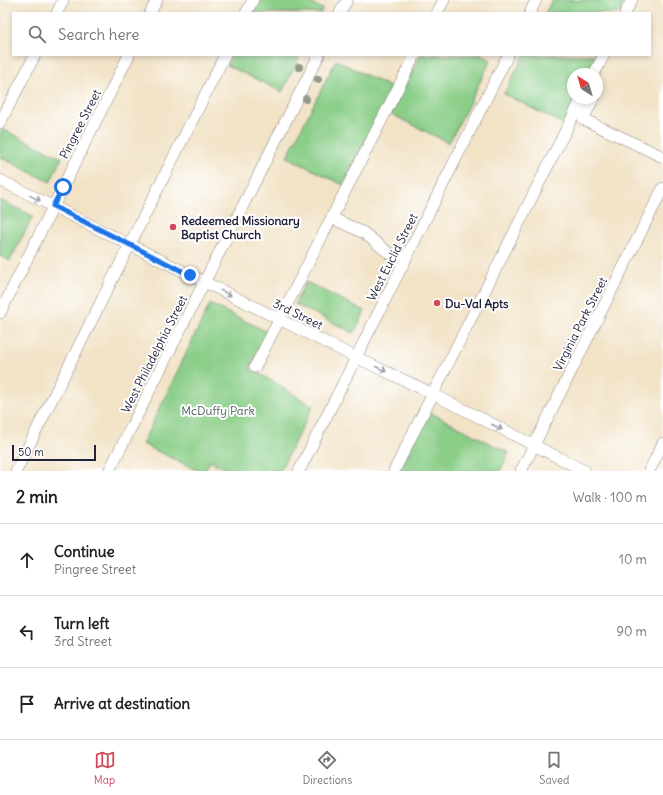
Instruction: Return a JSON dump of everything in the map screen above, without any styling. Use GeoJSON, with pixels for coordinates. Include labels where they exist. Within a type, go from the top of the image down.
{"type":"FeatureCollection","features":[{"type":"Feature","properties":{"kind":"street"},"geometry":{"type":"LineString","coordinates":[[57,12],[63,0]]}},
{"type":"Feature","properties":{"kind":"street"},"geometry":{"type":"LineString","coordinates":[[151,12],[157,0]]}},
{"type":"Feature","properties":{"kind":"street"},"geometry":{"type":"LineString","coordinates":[[247,12],[253,0]]}},
{"type":"Feature","properties":{"kind":"street"},"geometry":{"type":"LineString","coordinates":[[341,12],[347,0]]}},
{"type":"Feature","properties":{"kind":"street"},"geometry":{"type":"LineString","coordinates":[[438,12],[444,0]]}},
{"type":"Feature","properties":{"kind":"street"},"geometry":{"type":"LineString","coordinates":[[530,12],[536,0]]}},
{"type":"Feature","properties":{"kind":"street"},"geometry":{"type":"LineString","coordinates":[[626,12],[632,0]]}},
{"type":"Feature","properties":{"kind":"street"},"geometry":{"type":"LineString","coordinates":[[0,123],[34,56]]}},
{"type":"Feature","properties":{"kind":"street","name":"Pingree Street"},"geometry":{"type":"LineString","coordinates":[[0,313],[128,56]]}},
{"type":"Feature","properties":{"kind":"street"},"geometry":{"type":"LineString","coordinates":[[16,471],[224,56]]}},
{"type":"Feature","properties":{"kind":"street","name":"West Philadelphia Street"},"geometry":{"type":"LineString","coordinates":[[109,471],[318,56]]}},
{"type":"Feature","properties":{"kind":"street"},"geometry":{"type":"LineString","coordinates":[[255,367],[414,56]]}},
{"type":"Feature","properties":{"kind":"street","name":"West Euclid Street"},"geometry":{"type":"LineString","coordinates":[[299,471],[508,56]]}},
{"type":"Feature","properties":{"kind":"street"},"geometry":{"type":"LineString","coordinates":[[597,68],[603,56]]}},
{"type":"Feature","properties":{"kind":"street"},"geometry":{"type":"LineString","coordinates":[[394,471],[579,104]]}},
{"type":"Feature","properties":{"kind":"street"},"geometry":{"type":"LineString","coordinates":[[591,104],[583,119],[663,157]]}},
{"type":"Feature","properties":{"kind":"street","name":"3rd Street"},"geometry":{"type":"LineString","coordinates":[[0,180],[279,320],[433,394],[585,471]]}},
{"type":"Feature","properties":{"kind":"street","name":"Virginia Park Street"},"geometry":{"type":"LineString","coordinates":[[521,471],[663,188]]}},
{"type":"Feature","properties":{"kind":"street"},"geometry":{"type":"LineString","coordinates":[[332,218],[364,233],[395,258],[404,263]]}},
{"type":"Feature","properties":{"kind":"street"},"geometry":{"type":"LineString","coordinates":[[649,471],[663,443]]}},
{"type":"Feature","properties":{"kind":"green space"},"geometry":{"type":"Polygon","coordinates":[[[259,0],[304,0],[323,9],[322,12],[253,12],[259,0]]]}},
{"type":"Feature","properties":{"kind":"green space"},"geometry":{"type":"Polygon","coordinates":[[[552,0],[625,0],[619,12],[546,12],[552,0]]]}},
{"type":"Feature","properties":{"kind":"green space"},"geometry":{"type":"Polygon","coordinates":[[[232,56],[300,56],[282,92],[227,65],[232,56]]]}},
{"type":"Feature","properties":{"kind":"green space"},"geometry":{"type":"Polygon","coordinates":[[[420,56],[483,56],[491,60],[449,143],[391,114],[420,56]]]}},
{"type":"Feature","properties":{"kind":"green space"},"geometry":{"type":"Polygon","coordinates":[[[523,56],[597,56],[591,68],[567,68],[567,104],[573,104],[563,124],[504,94],[523,56]]]}},
{"type":"Feature","properties":{"kind":"green space"},"geometry":{"type":"Polygon","coordinates":[[[336,60],[392,88],[343,185],[287,157],[336,60]]]}},
{"type":"Feature","properties":{"kind":"green space"},"geometry":{"type":"Polygon","coordinates":[[[2,129],[62,158],[50,182],[0,157],[0,133],[2,129]]]}},
{"type":"Feature","properties":{"kind":"green space"},"geometry":{"type":"Polygon","coordinates":[[[0,200],[33,216],[10,261],[0,256],[0,200]]]}},
{"type":"Feature","properties":{"kind":"green space"},"geometry":{"type":"Polygon","coordinates":[[[306,282],[365,311],[354,333],[295,304],[306,282]]]}},
{"type":"Feature","properties":{"kind":"green space","name":"McDuffy Park"},"geometry":{"type":"Polygon","coordinates":[[[210,304],[268,332],[250,368],[313,406],[280,471],[230,471],[210,461],[205,471],[199,471],[142,444],[210,304]]]}},
{"type":"Feature","properties":{"kind":"green space"},"geometry":{"type":"Polygon","coordinates":[[[429,412],[509,453],[500,471],[399,471],[429,412]]]}},
{"type":"Feature","properties":{"kind":"place","name":"Redeemed Missionary Baptist Church"},"geometry":{"type":"Point","coordinates":[173,227]}},
{"type":"Feature","properties":{"kind":"place","name":"Du-Val Apts"},"geometry":{"type":"Point","coordinates":[437,303]}},
{"type":"Feature","properties":{"kind":"route"},"geometry":{"type":"LineString","coordinates":[[63,187],[53,206],[190,275]]}}]}
